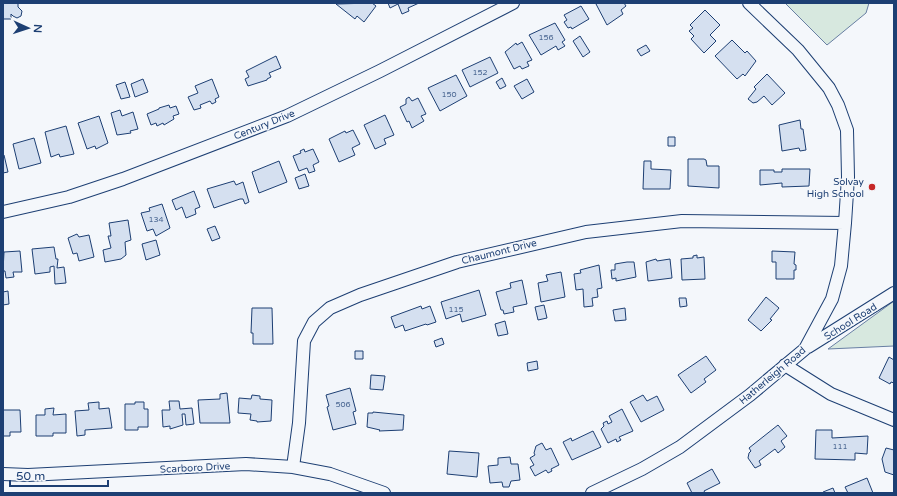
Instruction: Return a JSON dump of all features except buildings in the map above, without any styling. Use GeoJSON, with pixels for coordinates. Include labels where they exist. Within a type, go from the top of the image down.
{"type":"FeatureCollection","features":[{"type":"Feature","properties":{"kind":"street","name":"Century Drive"},"geometry":{"type":"LineString","coordinates":[[3,212],[69,196],[123,180],[287,116],[380,71],[513,3]]}},
{"type":"Feature","properties":{"kind":"street","name":"Hatherleigh Road"},"geometry":{"type":"LineString","coordinates":[[592,493],[642,469],[680,447],[750,395],[805,349],[832,299],[841,266],[845,223],[848,146],[847,130],[838,105],[829,88],[798,50],[749,3]]}},
{"type":"Feature","properties":{"kind":"street","name":"Chaumont Drive"},"geometry":{"type":"LineString","coordinates":[[293,467],[299,423],[304,341],[314,322],[325,312],[330,308],[354,297],[457,262],[586,232],[682,221],[845,223]]}},
{"type":"Feature","properties":{"kind":"street","name":"School Road"},"geometry":{"type":"LineString","coordinates":[[805,349],[894,294]]}},
{"type":"Feature","properties":{"kind":"street"},"geometry":{"type":"LineString","coordinates":[[785,365],[831,394],[894,420]]}},
{"type":"Feature","properties":{"kind":"street","name":"Scarboro Drive"},"geometry":{"type":"LineString","coordinates":[[3,474],[28,476],[246,464],[293,467],[330,474],[384,493]]}},
{"type":"Feature","properties":{"kind":"shaded area"},"geometry":{"type":"Polygon","coordinates":[[[785,3],[869,3],[866,13],[827,45],[785,3]]]}},
{"type":"Feature","properties":{"kind":"shaded area"},"geometry":{"type":"Polygon","coordinates":[[[894,301],[894,346],[828,349],[894,301]]]}},
{"type":"Feature","properties":{"kind":"place","name":"Solvay High School"},"geometry":{"type":"Point","coordinates":[872,187]}}]}
